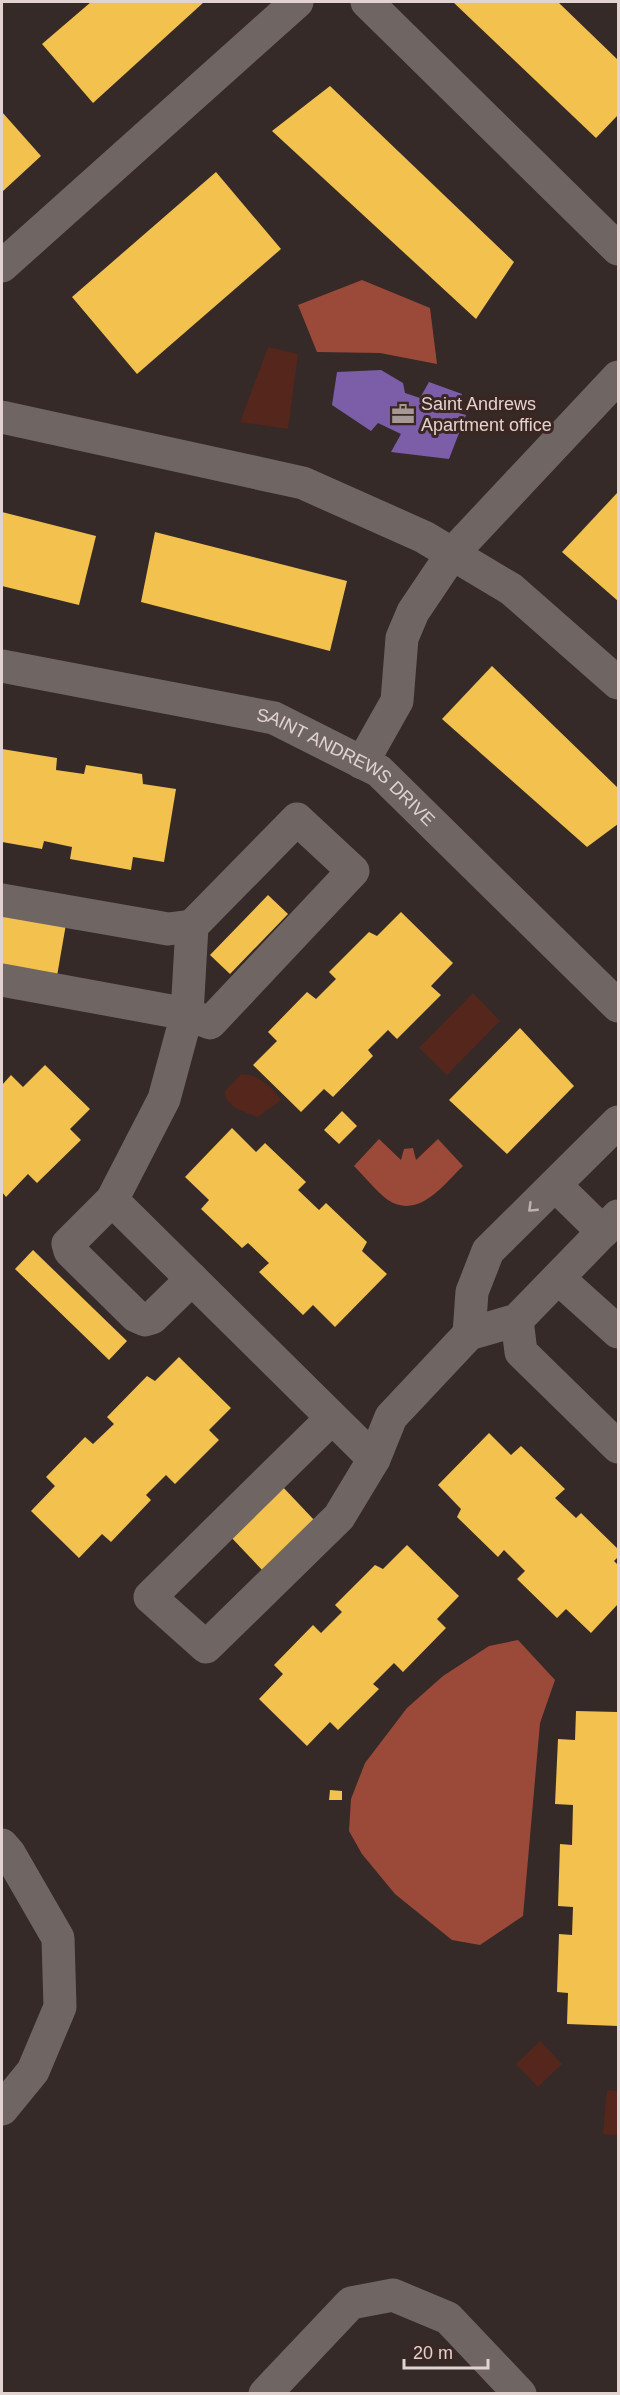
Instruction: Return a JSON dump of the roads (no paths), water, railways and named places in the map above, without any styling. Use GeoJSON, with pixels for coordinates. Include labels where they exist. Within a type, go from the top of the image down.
{"type":"FeatureCollection","features":[{"type":"Feature","properties":{"kind":"street"},"geometry":{"type":"LineString","coordinates":[[2,267],[297,2]]}},
{"type":"Feature","properties":{"kind":"street"},"geometry":{"type":"LineString","coordinates":[[367,2],[618,249]]}},
{"type":"Feature","properties":{"kind":"street"},"geometry":{"type":"LineString","coordinates":[[362,763],[397,701],[402,638],[413,612],[452,554],[618,377]]}},
{"type":"Feature","properties":{"kind":"street"},"geometry":{"type":"LineString","coordinates":[[2,417],[303,483],[424,537],[511,590],[618,682]]}},
{"type":"Feature","properties":{"kind":"street","name":"SAINT ANDREWS DRIVE"},"geometry":{"type":"LineString","coordinates":[[2,666],[274,718],[379,771],[618,1006]]}},
{"type":"Feature","properties":{"kind":"street"},"geometry":{"type":"LineString","coordinates":[[2,900],[168,929],[192,926],[297,819],[353,871],[210,1023],[187,1014],[2,980]]}},
{"type":"Feature","properties":{"kind":"street"},"geometry":{"type":"LineString","coordinates":[[192,926],[187,1014],[164,1099],[112,1200],[68,1244],[70,1251],[136,1316],[145,1320],[152,1318],[192,1279]]}},
{"type":"Feature","properties":{"kind":"street"},"geometry":{"type":"LineString","coordinates":[[469,1334],[472,1292],[488,1251],[618,1122]]}},
{"type":"Feature","properties":{"kind":"street"},"geometry":{"type":"LineString","coordinates":[[332,1418],[150,1597],[206,1647],[339,1517],[374,1460],[391,1418],[469,1334],[517,1320],[611,1224],[555,1185]]}},
{"type":"Feature","properties":{"kind":"street"},"geometry":{"type":"LineString","coordinates":[[112,1200],[374,1460]]}},
{"type":"Feature","properties":{"kind":"street"},"geometry":{"type":"LineString","coordinates":[[558,1278],[618,1332]]}},
{"type":"Feature","properties":{"kind":"street"},"geometry":{"type":"LineString","coordinates":[[517,1320],[521,1352],[618,1447]]}},
{"type":"Feature","properties":{"kind":"street"},"geometry":{"type":"LineString","coordinates":[[2,1845],[9,1853],[58,1938],[60,2007],[33,2072],[2,2109]]}},
{"type":"Feature","properties":{"kind":"street"},"geometry":{"type":"LineString","coordinates":[[265,2394],[351,2303],[393,2295],[448,2318],[520,2394]]}},
{"type":"Feature","properties":{"kind":"place","name":"Saint Andrews Apartment office"},"geometry":{"type":"Point","coordinates":[403,414]}}]}
